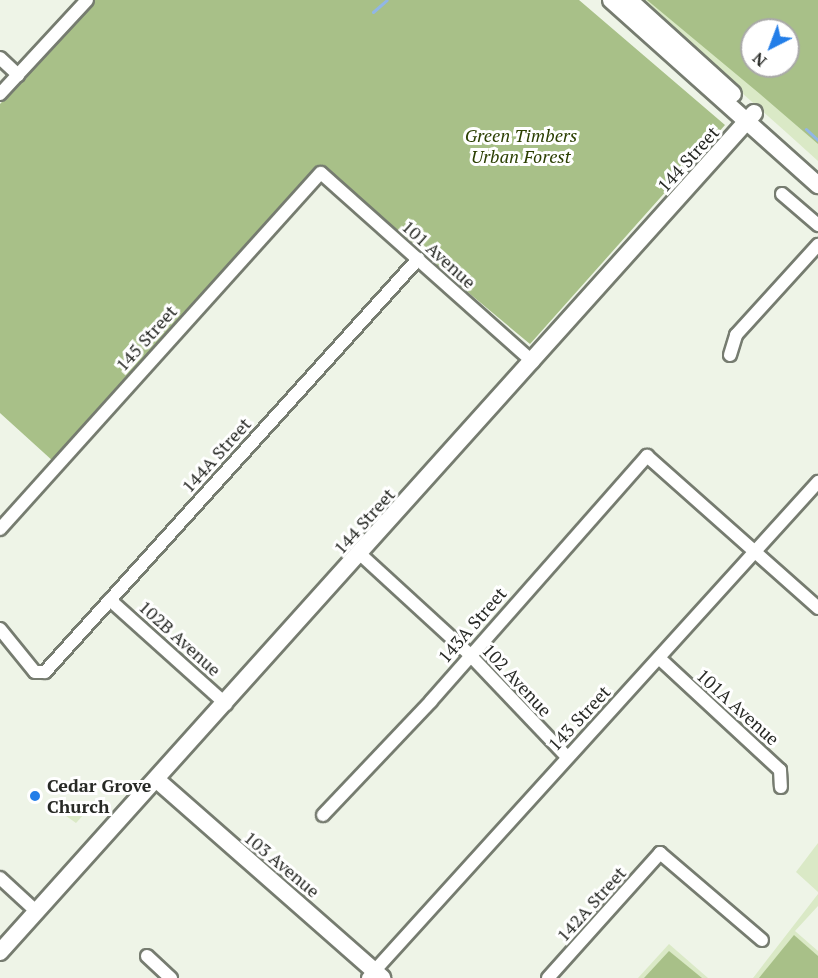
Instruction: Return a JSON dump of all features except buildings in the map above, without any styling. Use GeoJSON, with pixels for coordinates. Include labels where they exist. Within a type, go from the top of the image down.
{"type":"FeatureCollection","features":[{"type":"Feature","properties":{"kind":"main road"},"geometry":{"type":"LineString","coordinates":[[611,0],[750,117],[818,170]]}},
{"type":"Feature","properties":{"kind":"main road"},"geometry":{"type":"LineString","coordinates":[[629,0],[818,185]]}},
{"type":"Feature","properties":{"kind":"main road","name":"144 Street"},"geometry":{"type":"LineString","coordinates":[[0,952],[226,704],[750,117]]}},
{"type":"Feature","properties":{"kind":"main road","name":"103 Avenue"},"geometry":{"type":"LineString","coordinates":[[157,780],[375,976]]}},
{"type":"Feature","properties":{"kind":"street"},"geometry":{"type":"LineString","coordinates":[[0,94],[87,0]]}},
{"type":"Feature","properties":{"kind":"street"},"geometry":{"type":"LineString","coordinates":[[0,58],[18,75]]}},
{"type":"Feature","properties":{"kind":"street","name":"101 Avenue"},"geometry":{"type":"LineString","coordinates":[[321,172],[533,362]]}},
{"type":"Feature","properties":{"kind":"street","name":"145 Street"},"geometry":{"type":"LineString","coordinates":[[0,529],[321,172]]}},
{"type":"Feature","properties":{"kind":"street"},"geometry":{"type":"LineString","coordinates":[[782,194],[818,225]]}},
{"type":"Feature","properties":{"kind":"street"},"geometry":{"type":"LineString","coordinates":[[730,355],[736,334],[818,245]]}},
{"type":"Feature","properties":{"kind":"street","name":"144A Street"},"geometry":{"type":"LineString","coordinates":[[0,629],[40,674],[110,600],[418,259]]}},
{"type":"Feature","properties":{"kind":"street","name":"143A Street"},"geometry":{"type":"LineString","coordinates":[[323,814],[646,456],[754,551]]}},
{"type":"Feature","properties":{"kind":"street","name":"143 Street"},"geometry":{"type":"LineString","coordinates":[[375,976],[567,757],[818,482]]}},
{"type":"Feature","properties":{"kind":"street"},"geometry":{"type":"LineString","coordinates":[[754,551],[818,608]]}},
{"type":"Feature","properties":{"kind":"street","name":"102 Avenue"},"geometry":{"type":"LineString","coordinates":[[360,554],[469,654],[567,757]]}},
{"type":"Feature","properties":{"kind":"street","name":"102B Avenue"},"geometry":{"type":"LineString","coordinates":[[110,600],[226,704]]}},
{"type":"Feature","properties":{"kind":"street","name":"101A Avenue"},"geometry":{"type":"LineString","coordinates":[[658,658],[780,770],[781,787]]}},
{"type":"Feature","properties":{"kind":"street","name":"142A Street"},"geometry":{"type":"LineString","coordinates":[[548,978],[660,853],[762,940]]}},
{"type":"Feature","properties":{"kind":"street"},"geometry":{"type":"LineString","coordinates":[[0,878],[37,912]]}},
{"type":"Feature","properties":{"kind":"street"},"geometry":{"type":"LineString","coordinates":[[147,956],[167,977]]}},
{"type":"Feature","properties":{"kind":"green space","name":"Green Timbers Urban Forest"},"geometry":{"type":"Polygon","coordinates":[[[95,0],[579,0],[725,125],[530,344],[326,174],[54,462],[0,413],[0,104],[95,0]]]}},
{"type":"Feature","properties":{"kind":"green space"},"geometry":{"type":"Polygon","coordinates":[[[637,0],[818,0],[818,161],[637,0]]]}},
{"type":"Feature","properties":{"kind":"green space"},"geometry":{"type":"Polygon","coordinates":[[[647,0],[818,0],[818,144],[741,78],[800,78],[800,18],[740,18],[740,77],[647,0]]]}},
{"type":"Feature","properties":{"kind":"green space"},"geometry":{"type":"Polygon","coordinates":[[[79,801],[88,810],[76,823],[52,806],[79,801]]]}},
{"type":"Feature","properties":{"kind":"green space"},"geometry":{"type":"Polygon","coordinates":[[[818,843],[818,892],[796,872],[818,843]]]}},
{"type":"Feature","properties":{"kind":"green space"},"geometry":{"type":"Polygon","coordinates":[[[818,894],[818,906],[795,931],[818,951],[818,978],[753,978],[818,894]]]}},
{"type":"Feature","properties":{"kind":"green space"},"geometry":{"type":"Polygon","coordinates":[[[794,935],[818,956],[818,978],[759,978],[794,935]]]}},
{"type":"Feature","properties":{"kind":"green space"},"geometry":{"type":"Polygon","coordinates":[[[669,944],[708,978],[638,978],[669,944]]]}},
{"type":"Feature","properties":{"kind":"green space"},"geometry":{"type":"Polygon","coordinates":[[[669,951],[702,978],[644,978],[669,951]]]}},
{"type":"Feature","properties":{"kind":"waterway"},"geometry":{"type":"LineString","coordinates":[[373,12],[387,0]]}},
{"type":"Feature","properties":{"kind":"waterway"},"geometry":{"type":"LineString","coordinates":[[806,129],[818,140]]}},
{"type":"Feature","properties":{"kind":"place","name":"Cedar Grove Church"},"geometry":{"type":"Point","coordinates":[35,796]}}]}
